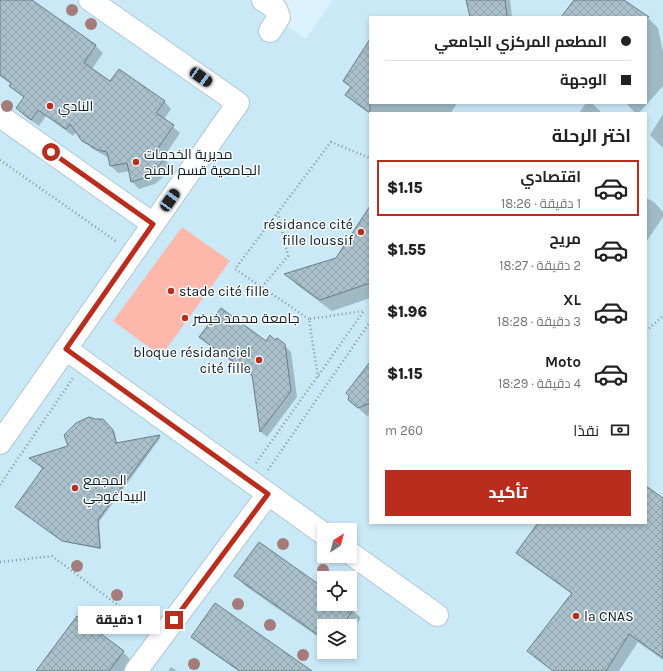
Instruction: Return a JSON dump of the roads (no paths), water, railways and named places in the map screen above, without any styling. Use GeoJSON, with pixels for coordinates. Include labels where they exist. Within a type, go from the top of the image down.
{"type":"FeatureCollection","features":[{"type":"Feature","properties":{"kind":"street"},"geometry":{"type":"LineString","coordinates":[[0,443],[238,103],[90,0]]}},
{"type":"Feature","properties":{"kind":"street"},"geometry":{"type":"LineString","coordinates":[[263,0],[276,9],[279,17],[270,31]]}},
{"type":"Feature","properties":{"kind":"street"},"geometry":{"type":"LineString","coordinates":[[0,116],[153,224]]}},
{"type":"Feature","properties":{"kind":"street"},"geometry":{"type":"LineString","coordinates":[[66,349],[317,529]]}},
{"type":"Feature","properties":{"kind":"street"},"geometry":{"type":"LineString","coordinates":[[136,671],[257,486]]}},
{"type":"Feature","properties":{"kind":"street"},"geometry":{"type":"LineString","coordinates":[[357,558],[436,615]]}},
{"type":"Feature","properties":{"kind":"place","name":"النادي"},"geometry":{"type":"Point","coordinates":[50,106]}},
{"type":"Feature","properties":{"kind":"place","name":"مديرية الخدمات الجامعية قسم المنح"},"geometry":{"type":"Point","coordinates":[136,162]}},
{"type":"Feature","properties":{"kind":"place","name":"résidance cité fille loussif"},"geometry":{"type":"Point","coordinates":[361,232]}},
{"type":"Feature","properties":{"kind":"place","name":"stade cité fille"},"geometry":{"type":"Point","coordinates":[171,291]}},
{"type":"Feature","properties":{"kind":"place","name":"جامعة محمد خيضر"},"geometry":{"type":"Point","coordinates":[185,318]}},
{"type":"Feature","properties":{"kind":"place","name":"bloque résidanciel cité fille"},"geometry":{"type":"Point","coordinates":[259,360]}},
{"type":"Feature","properties":{"kind":"place","name":"المجمع البيداغوجي"},"geometry":{"type":"Point","coordinates":[75,488]}},
{"type":"Feature","properties":{"kind":"place","name":"la CNAS"},"geometry":{"type":"Point","coordinates":[576,616]}}]}
